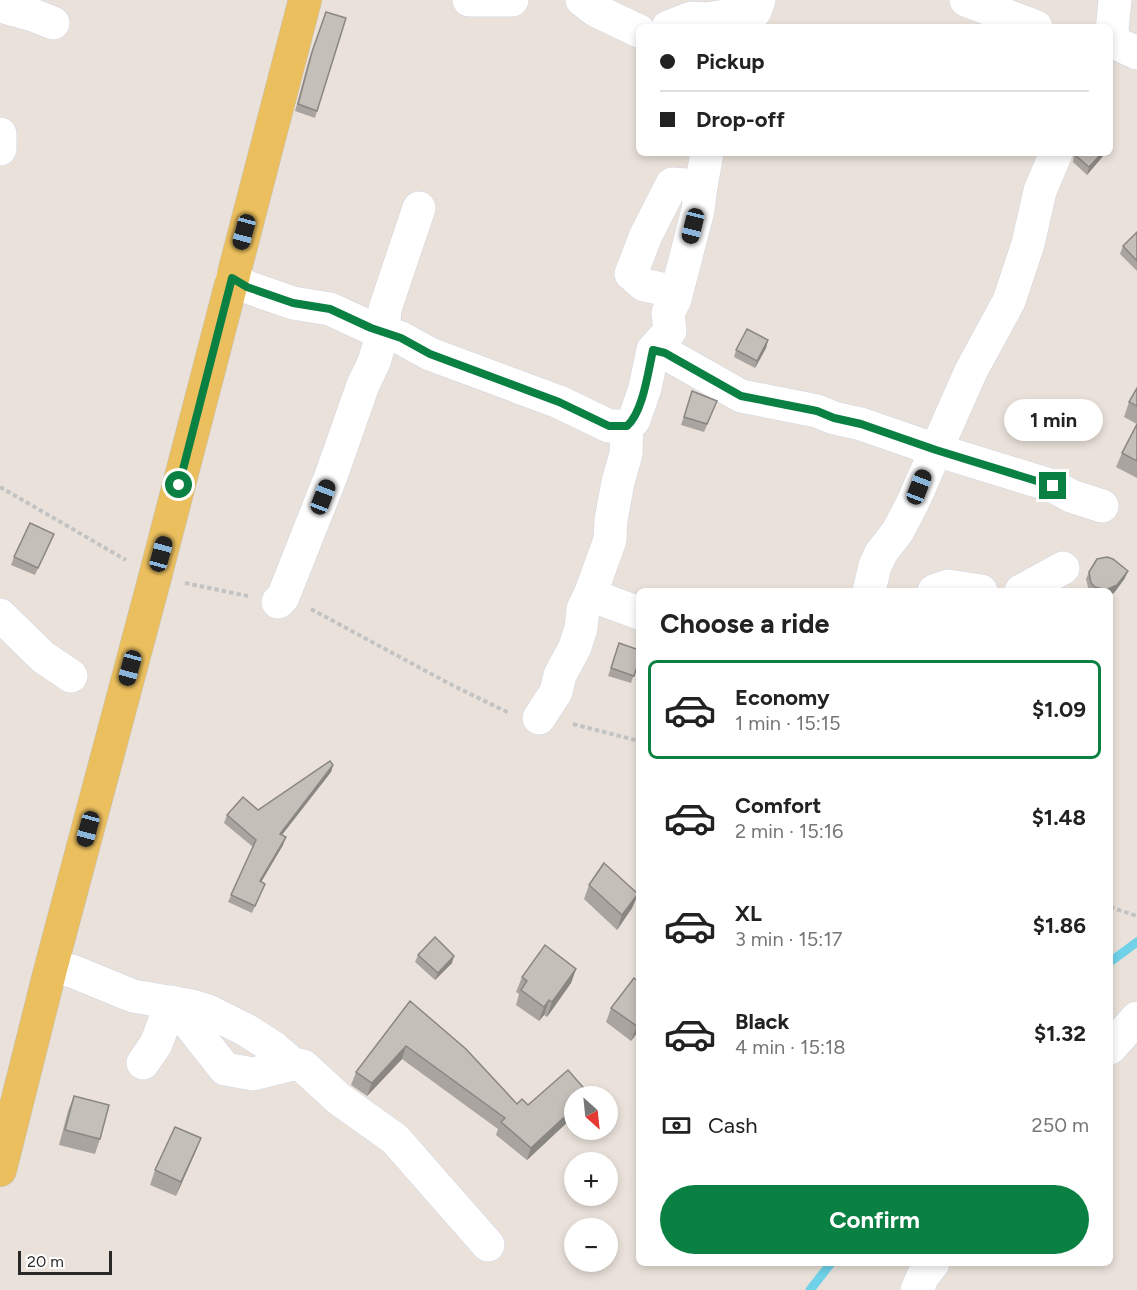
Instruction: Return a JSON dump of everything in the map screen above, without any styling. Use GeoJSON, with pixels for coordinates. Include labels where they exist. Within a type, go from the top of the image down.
{"type":"FeatureCollection","features":[{"type":"Feature","properties":{"kind":"main road"},"geometry":{"type":"LineString","coordinates":[[0,1170],[304,0]]}},
{"type":"Feature","properties":{"kind":"street"},"geometry":{"type":"LineString","coordinates":[[469,0],[512,0]]}},
{"type":"Feature","properties":{"kind":"street"},"geometry":{"type":"LineString","coordinates":[[582,0],[595,10],[636,30]]}},
{"type":"Feature","properties":{"kind":"street"},"geometry":{"type":"LineString","coordinates":[[966,0],[1028,24]]}},
{"type":"Feature","properties":{"kind":"street"},"geometry":{"type":"LineString","coordinates":[[1113,24],[1115,0]]}},
{"type":"Feature","properties":{"kind":"street"},"geometry":{"type":"LineString","coordinates":[[0,6],[53,23]]}},
{"type":"Feature","properties":{"kind":"street"},"geometry":{"type":"LineString","coordinates":[[676,24],[691,18],[707,19],[755,13]]}},
{"type":"Feature","properties":{"kind":"street"},"geometry":{"type":"LineString","coordinates":[[1113,42],[1137,53]]}},
{"type":"Feature","properties":{"kind":"street"},"geometry":{"type":"LineString","coordinates":[[0,134],[0,149]]}},
{"type":"Feature","properties":{"kind":"street"},"geometry":{"type":"LineString","coordinates":[[539,718],[556,692],[560,675],[574,647],[581,628],[583,609],[610,540],[618,482],[626,454],[627,426],[633,420],[645,388],[653,350],[670,331],[668,313],[675,299],[698,210],[706,156]]}},
{"type":"Feature","properties":{"kind":"street"},"geometry":{"type":"LineString","coordinates":[[870,588],[881,553],[898,531],[971,371],[1009,301],[1028,244],[1040,191],[1055,156]]}},
{"type":"Feature","properties":{"kind":"street"},"geometry":{"type":"LineString","coordinates":[[675,299],[667,290],[644,285],[632,274],[646,235],[672,184],[701,186]]}},
{"type":"Feature","properties":{"kind":"street"},"geometry":{"type":"LineString","coordinates":[[278,602],[283,597],[323,497],[384,332],[386,309],[419,208]]}},
{"type":"Feature","properties":{"kind":"street"},"geometry":{"type":"LineString","coordinates":[[232,278],[247,287],[293,303],[330,309],[401,338],[430,354],[559,402],[609,426],[627,426]]}},
{"type":"Feature","properties":{"kind":"street"},"geometry":{"type":"LineString","coordinates":[[653,350],[665,353],[741,396],[817,411],[834,418],[861,424],[1053,486],[1102,506]]}},
{"type":"Feature","properties":{"kind":"street"},"geometry":{"type":"LineString","coordinates":[[1026,588],[1063,568]]}},
{"type":"Feature","properties":{"kind":"street"},"geometry":{"type":"LineString","coordinates":[[942,588],[948,586],[961,588]]}},
{"type":"Feature","properties":{"kind":"street"},"geometry":{"type":"LineString","coordinates":[[590,596],[636,612]]}},
{"type":"Feature","properties":{"kind":"street"},"geometry":{"type":"LineString","coordinates":[[0,615],[44,657],[71,676]]}},
{"type":"Feature","properties":{"kind":"street"},"geometry":{"type":"LineString","coordinates":[[51,967],[72,971],[133,996],[208,1011],[246,1030],[274,1048],[293,1064]]}},
{"type":"Feature","properties":{"kind":"street"},"geometry":{"type":"LineString","coordinates":[[143,1063],[156,1044],[172,1002]]}},
{"type":"Feature","properties":{"kind":"street"},"geometry":{"type":"LineString","coordinates":[[172,1002],[225,1069],[253,1074],[293,1064],[303,1066],[339,1099],[395,1139],[488,1245]]}},
{"type":"Feature","properties":{"kind":"street"},"geometry":{"type":"LineString","coordinates":[[1113,1045],[1137,1018]]}},
{"type":"Feature","properties":{"kind":"street"},"geometry":{"type":"LineString","coordinates":[[916,1290],[931,1266]]}},
{"type":"Feature","properties":{"kind":"path"},"geometry":{"type":"LineString","coordinates":[[0,487],[155,577],[312,609],[448,683],[510,713],[576,725],[636,740]]}},
{"type":"Feature","properties":{"kind":"path"},"geometry":{"type":"LineString","coordinates":[[1113,908],[1137,916]]}},
{"type":"Feature","properties":{"kind":"building"},"geometry":{"type":"Polygon","coordinates":[[[326,12],[346,18],[317,111],[298,104],[326,12]]]}},
{"type":"Feature","properties":{"kind":"building"},"geometry":{"type":"Polygon","coordinates":[[[1076,156],[1099,156],[1089,167],[1076,156]]]}},
{"type":"Feature","properties":{"kind":"building"},"geometry":{"type":"Polygon","coordinates":[[[1137,232],[1137,261],[1123,246],[1137,232]]]}},
{"type":"Feature","properties":{"kind":"building"},"geometry":{"type":"Polygon","coordinates":[[[747,329],[768,340],[757,361],[736,350],[747,329]]]}},
{"type":"Feature","properties":{"kind":"building"},"geometry":{"type":"Polygon","coordinates":[[[1137,388],[1137,406],[1129,402],[1137,388]]]}},
{"type":"Feature","properties":{"kind":"building"},"geometry":{"type":"Polygon","coordinates":[[[692,391],[717,401],[707,424],[684,417],[692,391]]]}},
{"type":"Feature","properties":{"kind":"building"},"geometry":{"type":"Polygon","coordinates":[[[1137,424],[1137,461],[1122,453],[1137,424]]]}},
{"type":"Feature","properties":{"kind":"building"},"geometry":{"type":"Polygon","coordinates":[[[30,523],[54,534],[38,568],[14,557],[30,523]]]}},
{"type":"Feature","properties":{"kind":"building"},"geometry":{"type":"Polygon","coordinates":[[[1107,557],[1113,559],[1128,571],[1117,585],[1110,588],[1095,587],[1091,583],[1089,572],[1097,559],[1107,557]]]}},
{"type":"Feature","properties":{"kind":"building"},"geometry":{"type":"Polygon","coordinates":[[[619,643],[636,649],[634,676],[611,668],[619,643]]]}},
{"type":"Feature","properties":{"kind":"building"},"geometry":{"type":"Polygon","coordinates":[[[330,761],[333,765],[280,834],[286,837],[260,881],[265,884],[255,906],[231,895],[256,840],[227,815],[243,797],[258,810],[330,761]]]}},
{"type":"Feature","properties":{"kind":"building"},"geometry":{"type":"Polygon","coordinates":[[[604,863],[636,892],[636,897],[622,915],[589,885],[604,863]]]}},
{"type":"Feature","properties":{"kind":"building"},"geometry":{"type":"Polygon","coordinates":[[[435,937],[454,956],[438,973],[418,955],[435,937]]]}},
{"type":"Feature","properties":{"kind":"building"},"geometry":{"type":"Polygon","coordinates":[[[545,945],[576,969],[552,1002],[549,1000],[544,1007],[521,990],[527,981],[522,977],[545,945]]]}},
{"type":"Feature","properties":{"kind":"building"},"geometry":{"type":"Polygon","coordinates":[[[634,978],[636,980],[636,1025],[611,1008],[634,978]]]}},
{"type":"Feature","properties":{"kind":"building"},"geometry":{"type":"Polygon","coordinates":[[[410,1001],[466,1049],[517,1104],[522,1099],[528,1105],[568,1070],[582,1086],[564,1086],[564,1117],[531,1148],[501,1122],[505,1118],[406,1046],[372,1083],[356,1072],[410,1001]]]}},
{"type":"Feature","properties":{"kind":"building"},"geometry":{"type":"Polygon","coordinates":[[[74,1096],[109,1105],[100,1139],[65,1130],[74,1096]]]}},
{"type":"Feature","properties":{"kind":"building"},"geometry":{"type":"Polygon","coordinates":[[[175,1127],[201,1138],[181,1182],[155,1170],[175,1127]]]}},
{"type":"Feature","properties":{"kind":"waterway"},"geometry":{"type":"LineString","coordinates":[[1113,960],[1137,942]]}},
{"type":"Feature","properties":{"kind":"waterway"},"geometry":{"type":"LineString","coordinates":[[810,1290],[829,1266]]}},
{"type":"Feature","properties":{"kind":"route"},"geometry":{"type":"LineString","coordinates":[[179,485],[232,278],[247,287],[293,303],[330,309],[371,328],[401,338],[430,354],[559,402],[588,418],[609,426],[627,426],[633,420],[645,388],[653,350],[665,353],[741,396],[804,407],[1053,486]]}}]}
